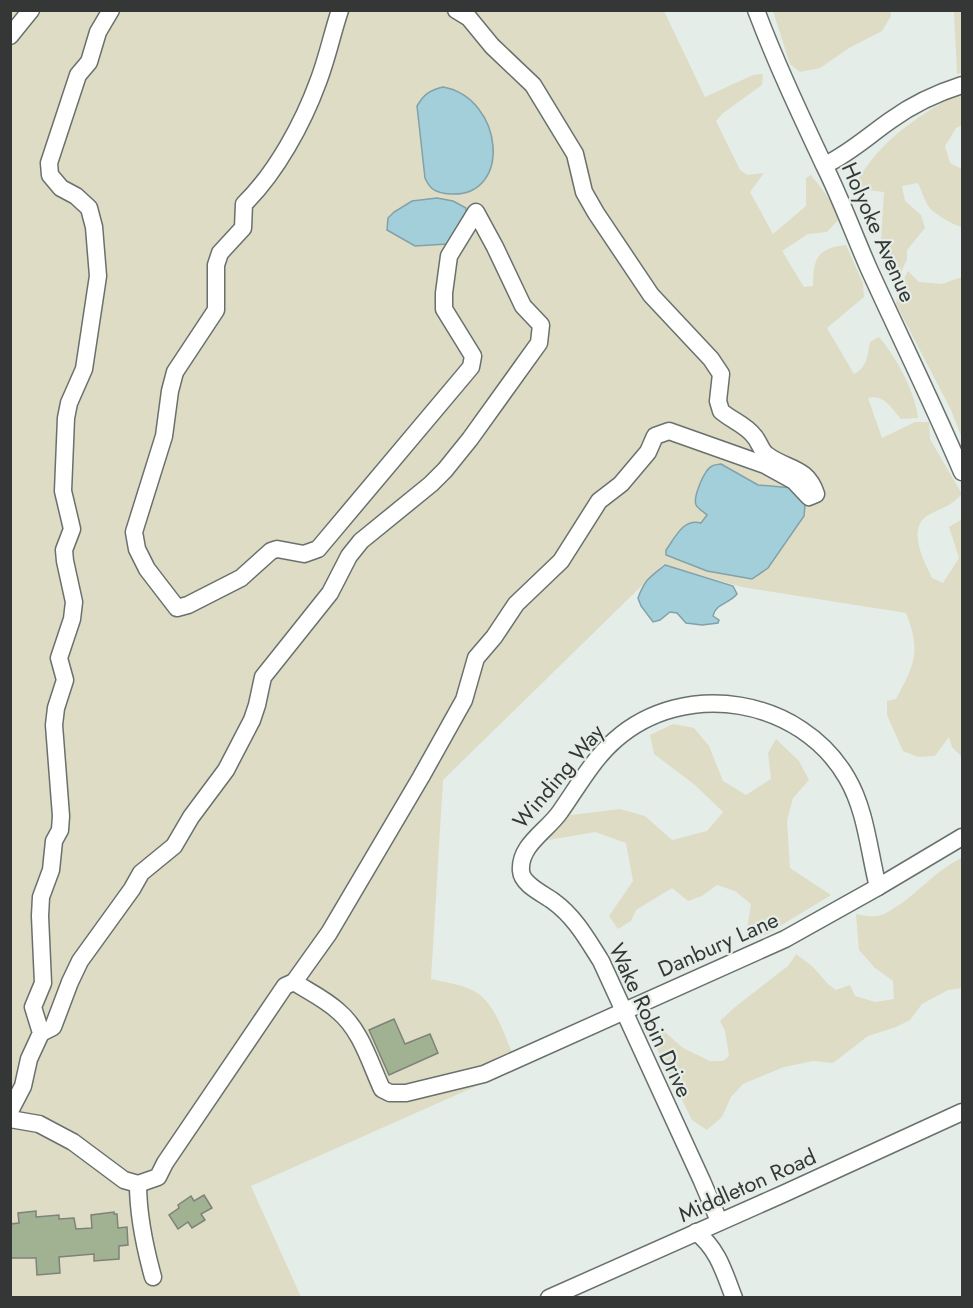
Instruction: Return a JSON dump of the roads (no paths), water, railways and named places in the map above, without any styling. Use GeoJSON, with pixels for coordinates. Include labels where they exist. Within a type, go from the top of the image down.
{"type":"FeatureCollection","features":[{"type":"Feature","properties":{"kind":"street"},"geometry":{"type":"LineString","coordinates":[[10,36],[31,10]]}},
{"type":"Feature","properties":{"kind":"street"},"geometry":{"type":"LineString","coordinates":[[41,1033],[33,1008],[43,983],[40,907],[45,883],[51,870],[54,841],[60,830],[61,816],[54,725],[56,708],[65,680],[59,658],[72,619],[74,602],[64,549],[72,529],[63,491],[66,418],[69,403],[84,369],[98,276],[90,208],[76,196],[61,188],[50,175],[49,162],[78,75],[89,62],[98,32],[111,10]]}},
{"type":"Feature","properties":{"kind":"street"},"geometry":{"type":"LineString","coordinates":[[340,10],[318,82],[302,117],[278,164],[261,188],[244,204],[243,228],[220,253],[216,265],[216,310],[175,372],[164,436],[134,532],[137,549],[147,568],[177,608],[188,605],[241,578],[271,551],[277,549],[304,554],[318,549],[471,367],[473,356],[444,309],[444,293],[449,255],[476,212],[523,306],[541,326],[539,342],[470,439],[445,470],[361,541],[349,556],[330,593],[263,677],[252,720],[226,770],[191,817],[174,846],[141,873],[80,961],[53,1027],[41,1033],[29,1059],[19,1120],[39,1124],[73,1142],[124,1180],[138,1184],[159,1177],[165,1163],[285,986],[294,982],[329,933],[464,700],[476,658],[495,637],[516,604],[561,561],[598,501],[621,484],[648,452],[655,435],[669,431],[732,452],[765,465],[794,482],[809,497],[816,494],[813,483],[800,471],[766,454],[754,435],[721,411],[718,401],[721,374],[711,359],[651,295],[596,213],[584,192],[575,154],[533,85],[492,46],[469,18],[456,10]]}},
{"type":"Feature","properties":{"kind":"street","name":"Holyoke Avenue"},"geometry":{"type":"LineString","coordinates":[[756,10],[870,271],[963,472]]}},
{"type":"Feature","properties":{"kind":"street"},"geometry":{"type":"LineString","coordinates":[[825,165],[847,154],[891,120],[918,103],[963,85]]}},
{"type":"Feature","properties":{"kind":"street","name":"Winding Way"},"geometry":{"type":"LineString","coordinates":[[522,858],[529,845],[558,815],[614,740],[636,724],[662,712],[705,702],[728,703],[766,712],[793,724],[825,749],[838,764],[849,780],[860,810],[878,887]]}},
{"type":"Feature","properties":{"kind":"street","name":"Danbury Lane"},"geometry":{"type":"LineString","coordinates":[[294,982],[339,1011],[357,1033],[382,1089],[390,1093],[406,1093],[484,1074],[785,939],[963,837]]}},
{"type":"Feature","properties":{"kind":"street","name":"Wake Robin Drive"},"geometry":{"type":"LineString","coordinates":[[522,858],[521,873],[527,883],[556,902],[582,930],[601,961],[622,1012],[702,1180],[719,1221]]}},
{"type":"Feature","properties":{"kind":"street"},"geometry":{"type":"LineString","coordinates":[[10,1111],[23,1086]]}},
{"type":"Feature","properties":{"kind":"street","name":"Middleton Road"},"geometry":{"type":"LineString","coordinates":[[549,1298],[963,1112]]}},
{"type":"Feature","properties":{"kind":"street"},"geometry":{"type":"LineString","coordinates":[[138,1184],[147,1254],[153,1277]]}},
{"type":"Feature","properties":{"kind":"street"},"geometry":{"type":"LineString","coordinates":[[696,1232],[708,1241],[716,1253],[734,1298]]}},
{"type":"Feature","properties":{"kind":"water"},"geometry":{"type":"Polygon","coordinates":[[[443,87],[463,95],[479,109],[489,127],[493,146],[492,165],[484,181],[470,191],[441,193],[434,190],[425,178],[417,106],[428,93],[443,87]]]}},
{"type":"Feature","properties":{"kind":"water"},"geometry":{"type":"Polygon","coordinates":[[[437,198],[453,201],[466,208],[466,213],[447,244],[415,246],[387,230],[388,218],[394,212],[412,201],[437,198]]]}},
{"type":"Feature","properties":{"kind":"water"},"geometry":{"type":"Polygon","coordinates":[[[721,464],[758,485],[793,488],[802,495],[805,505],[804,516],[768,568],[752,579],[707,571],[666,555],[666,550],[684,526],[689,523],[701,523],[707,515],[696,505],[698,490],[709,468],[721,464]]]}},
{"type":"Feature","properties":{"kind":"water"},"geometry":{"type":"Polygon","coordinates":[[[665,565],[733,586],[737,594],[717,608],[713,616],[719,620],[718,623],[702,625],[686,623],[677,613],[670,612],[660,620],[653,622],[638,598],[648,579],[665,565]]]}}]}
